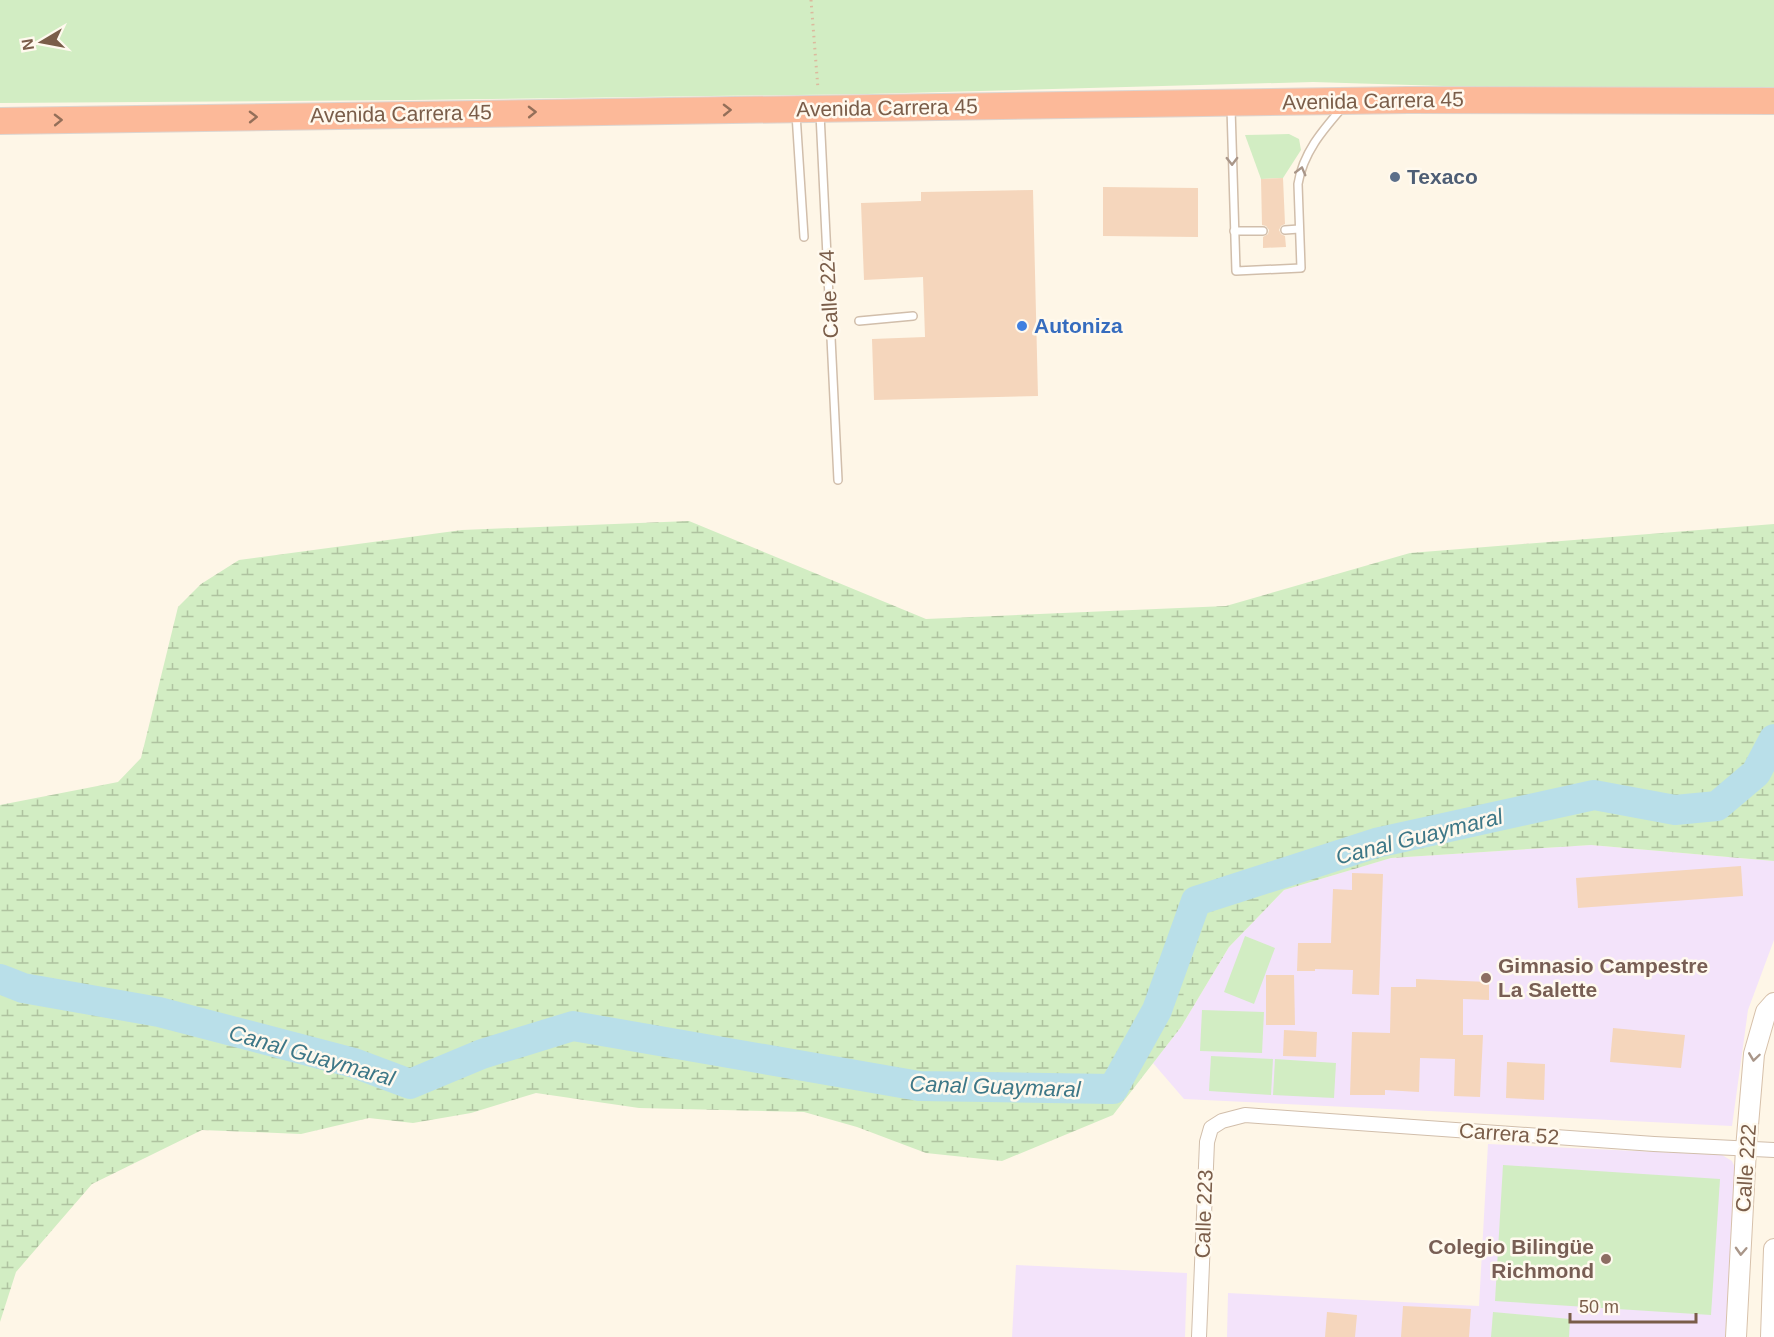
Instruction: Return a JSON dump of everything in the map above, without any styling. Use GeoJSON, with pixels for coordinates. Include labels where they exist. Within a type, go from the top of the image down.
{"type":"FeatureCollection","features":[{"type":"Feature","properties":{"kind":"highway","name":"Avenida Carrera 45"},"geometry":{"type":"LineString","coordinates":[[0,121],[1348,101],[1774,101]]}},
{"type":"Feature","properties":{"kind":"street","name":"Calle 222"},"geometry":{"type":"LineString","coordinates":[[1736,1337],[1746,1149],[1754,1054],[1766,1012],[1774,1003]]}},
{"type":"Feature","properties":{"kind":"street","name":"Carrera 52"},"geometry":{"type":"LineString","coordinates":[[1245,1115],[1654,1144],[1774,1150]]}},
{"type":"Feature","properties":{"kind":"street","name":"Calle 223"},"geometry":{"type":"LineString","coordinates":[[1199,1337],[1207,1142],[1211,1128],[1222,1121],[1245,1115]]}},
{"type":"Feature","properties":{"kind":"street"},"geometry":{"type":"LineString","coordinates":[[1771,1337],[1774,1249]]}},
{"type":"Feature","properties":{"kind":"lane"},"geometry":{"type":"LineString","coordinates":[[1231,103],[1236,271],[1301,268],[1298,184],[1303,164],[1314,142],[1348,101]]}},
{"type":"Feature","properties":{"kind":"lane"},"geometry":{"type":"LineString","coordinates":[[804,237],[808,109]]}},
{"type":"Feature","properties":{"kind":"lane","name":"Calle 224"},"geometry":{"type":"LineString","coordinates":[[808,109],[838,480]]}},
{"type":"Feature","properties":{"kind":"lane"},"geometry":{"type":"LineString","coordinates":[[1285,230],[1299,229]]}},
{"type":"Feature","properties":{"kind":"lane"},"geometry":{"type":"LineString","coordinates":[[1234,231],[1263,231]]}},
{"type":"Feature","properties":{"kind":"lane"},"geometry":{"type":"LineString","coordinates":[[859,321],[913,316]]}},
{"type":"Feature","properties":{"kind":"path"},"geometry":{"type":"LineString","coordinates":[[808,109],[811,0]]}},
{"type":"Feature","properties":{"kind":"shaded area","name":"Gimnasio Campestre La Salette"},"geometry":{"type":"Polygon","coordinates":[[[1591,845],[1774,861],[1774,940],[1748,1010],[1732,1126],[1184,1099],[1153,1063],[1181,1027],[1229,947],[1284,890],[1391,858],[1591,845]]]}},
{"type":"Feature","properties":{"kind":"shaded area","name":"Colegio Bilingüe Richmond"},"geometry":{"type":"Polygon","coordinates":[[[1488,1144],[1722,1155],[1732,1161],[1736,1170],[1725,1337],[1227,1337],[1228,1293],[1479,1306],[1488,1144]]]}},
{"type":"Feature","properties":{"kind":"shaded area"},"geometry":{"type":"Polygon","coordinates":[[[1016,1265],[1187,1273],[1185,1337],[1012,1337],[1016,1265]]]}},
{"type":"Feature","properties":{"kind":"green space"},"geometry":{"type":"Polygon","coordinates":[[[0,0],[1774,0],[1774,89],[1509,88],[1313,82],[867,94],[0,103],[0,0]]]}},
{"type":"Feature","properties":{"kind":"green space"},"geometry":{"type":"Polygon","coordinates":[[[1289,134],[1299,139],[1301,150],[1283,178],[1261,179],[1245,135],[1289,134]]]}},
{"type":"Feature","properties":{"kind":"green space"},"geometry":{"type":"Polygon","coordinates":[[[689,521],[926,619],[1226,606],[1410,553],[1774,524],[1774,861],[1591,845],[1391,858],[1284,890],[1229,947],[1181,1027],[1113,1115],[1002,1161],[926,1153],[857,1127],[804,1112],[639,1108],[536,1093],[471,1113],[413,1123],[369,1118],[301,1134],[202,1130],[92,1184],[16,1272],[0,1322],[0,805],[118,782],[141,758],[178,607],[201,584],[239,560],[462,530],[689,521]]]}},
{"type":"Feature","properties":{"kind":"green space"},"geometry":{"type":"Polygon","coordinates":[[[1245,936],[1275,948],[1254,1004],[1224,992],[1245,936]]]}},
{"type":"Feature","properties":{"kind":"green space"},"geometry":{"type":"Polygon","coordinates":[[[1202,1010],[1264,1012],[1262,1053],[1200,1051],[1202,1010]]]}},
{"type":"Feature","properties":{"kind":"green space"},"geometry":{"type":"Polygon","coordinates":[[[1211,1056],[1273,1059],[1271,1095],[1209,1091],[1211,1056]]]}},
{"type":"Feature","properties":{"kind":"green space"},"geometry":{"type":"Polygon","coordinates":[[[1275,1059],[1336,1063],[1334,1098],[1273,1095],[1275,1059]]]}},
{"type":"Feature","properties":{"kind":"green space"},"geometry":{"type":"Polygon","coordinates":[[[1503,1165],[1720,1179],[1711,1315],[1495,1301],[1503,1165]]]}},
{"type":"Feature","properties":{"kind":"green space"},"geometry":{"type":"Polygon","coordinates":[[[1493,1312],[1570,1319],[1569,1337],[1491,1337],[1493,1312]]]}},
{"type":"Feature","properties":{"kind":"building"},"geometry":{"type":"Polygon","coordinates":[[[1283,178],[1285,224],[1279,230],[1285,236],[1286,247],[1263,248],[1263,237],[1268,234],[1269,230],[1262,225],[1261,179],[1283,178]]]}},
{"type":"Feature","properties":{"kind":"building"},"geometry":{"type":"Polygon","coordinates":[[[1103,187],[1198,188],[1198,237],[1103,236],[1103,187]]]}},
{"type":"Feature","properties":{"kind":"building"},"geometry":{"type":"Polygon","coordinates":[[[1033,190],[1038,396],[874,400],[872,339],[925,337],[923,277],[864,280],[861,203],[921,201],[921,192],[1033,190]]]}},
{"type":"Feature","properties":{"kind":"building"},"geometry":{"type":"Polygon","coordinates":[[[1741,866],[1743,896],[1578,908],[1576,878],[1741,866]]]}},
{"type":"Feature","properties":{"kind":"building"},"geometry":{"type":"Polygon","coordinates":[[[1352,873],[1383,874],[1379,995],[1352,994],[1353,970],[1297,971],[1298,943],[1331,943],[1333,889],[1352,890],[1352,873]]]}},
{"type":"Feature","properties":{"kind":"building"},"geometry":{"type":"Polygon","coordinates":[[[1266,975],[1294,975],[1295,1025],[1266,1025],[1266,975]]]}},
{"type":"Feature","properties":{"kind":"building"},"geometry":{"type":"Polygon","coordinates":[[[1416,979],[1489,982],[1489,1000],[1463,999],[1463,1035],[1483,1035],[1480,1097],[1454,1096],[1455,1059],[1420,1058],[1419,1092],[1385,1090],[1385,1095],[1350,1095],[1352,1032],[1390,1033],[1391,987],[1416,987],[1416,979]]]}},
{"type":"Feature","properties":{"kind":"building"},"geometry":{"type":"Polygon","coordinates":[[[1613,1028],[1685,1035],[1681,1068],[1610,1062],[1613,1028]]]}},
{"type":"Feature","properties":{"kind":"building"},"geometry":{"type":"Polygon","coordinates":[[[1284,1030],[1317,1032],[1316,1057],[1283,1056],[1284,1030]]]}},
{"type":"Feature","properties":{"kind":"building"},"geometry":{"type":"Polygon","coordinates":[[[1507,1062],[1545,1064],[1544,1100],[1506,1098],[1507,1062]]]}},
{"type":"Feature","properties":{"kind":"building"},"geometry":{"type":"Polygon","coordinates":[[[1403,1306],[1471,1309],[1469,1337],[1401,1337],[1403,1306]]]}},
{"type":"Feature","properties":{"kind":"building"},"geometry":{"type":"Polygon","coordinates":[[[1327,1312],[1357,1315],[1355,1337],[1325,1337],[1327,1312]]]}},
{"type":"Feature","properties":{"kind":"waterway","name":"Canal Guaymaral"},"geometry":{"type":"LineString","coordinates":[[0,979],[23,988],[159,1012],[354,1063],[410,1084],[482,1054],[573,1026],[919,1086],[1113,1089],[1157,1010],[1196,901],[1376,843],[1594,795],[1675,810],[1717,806],[1756,773],[1774,739]]}},
{"type":"Feature","properties":{"kind":"place","name":"Texaco"},"geometry":{"type":"Point","coordinates":[1395,177]}},
{"type":"Feature","properties":{"kind":"place","name":"Autoniza"},"geometry":{"type":"Point","coordinates":[1022,326]}},
{"type":"Feature","properties":{"kind":"place","name":"Gimnasio Campestre La Salette"},"geometry":{"type":"Point","coordinates":[1486,978]}},
{"type":"Feature","properties":{"kind":"place","name":"Colegio Bilingüe Richmond"},"geometry":{"type":"Point","coordinates":[1606,1259]}}]}
